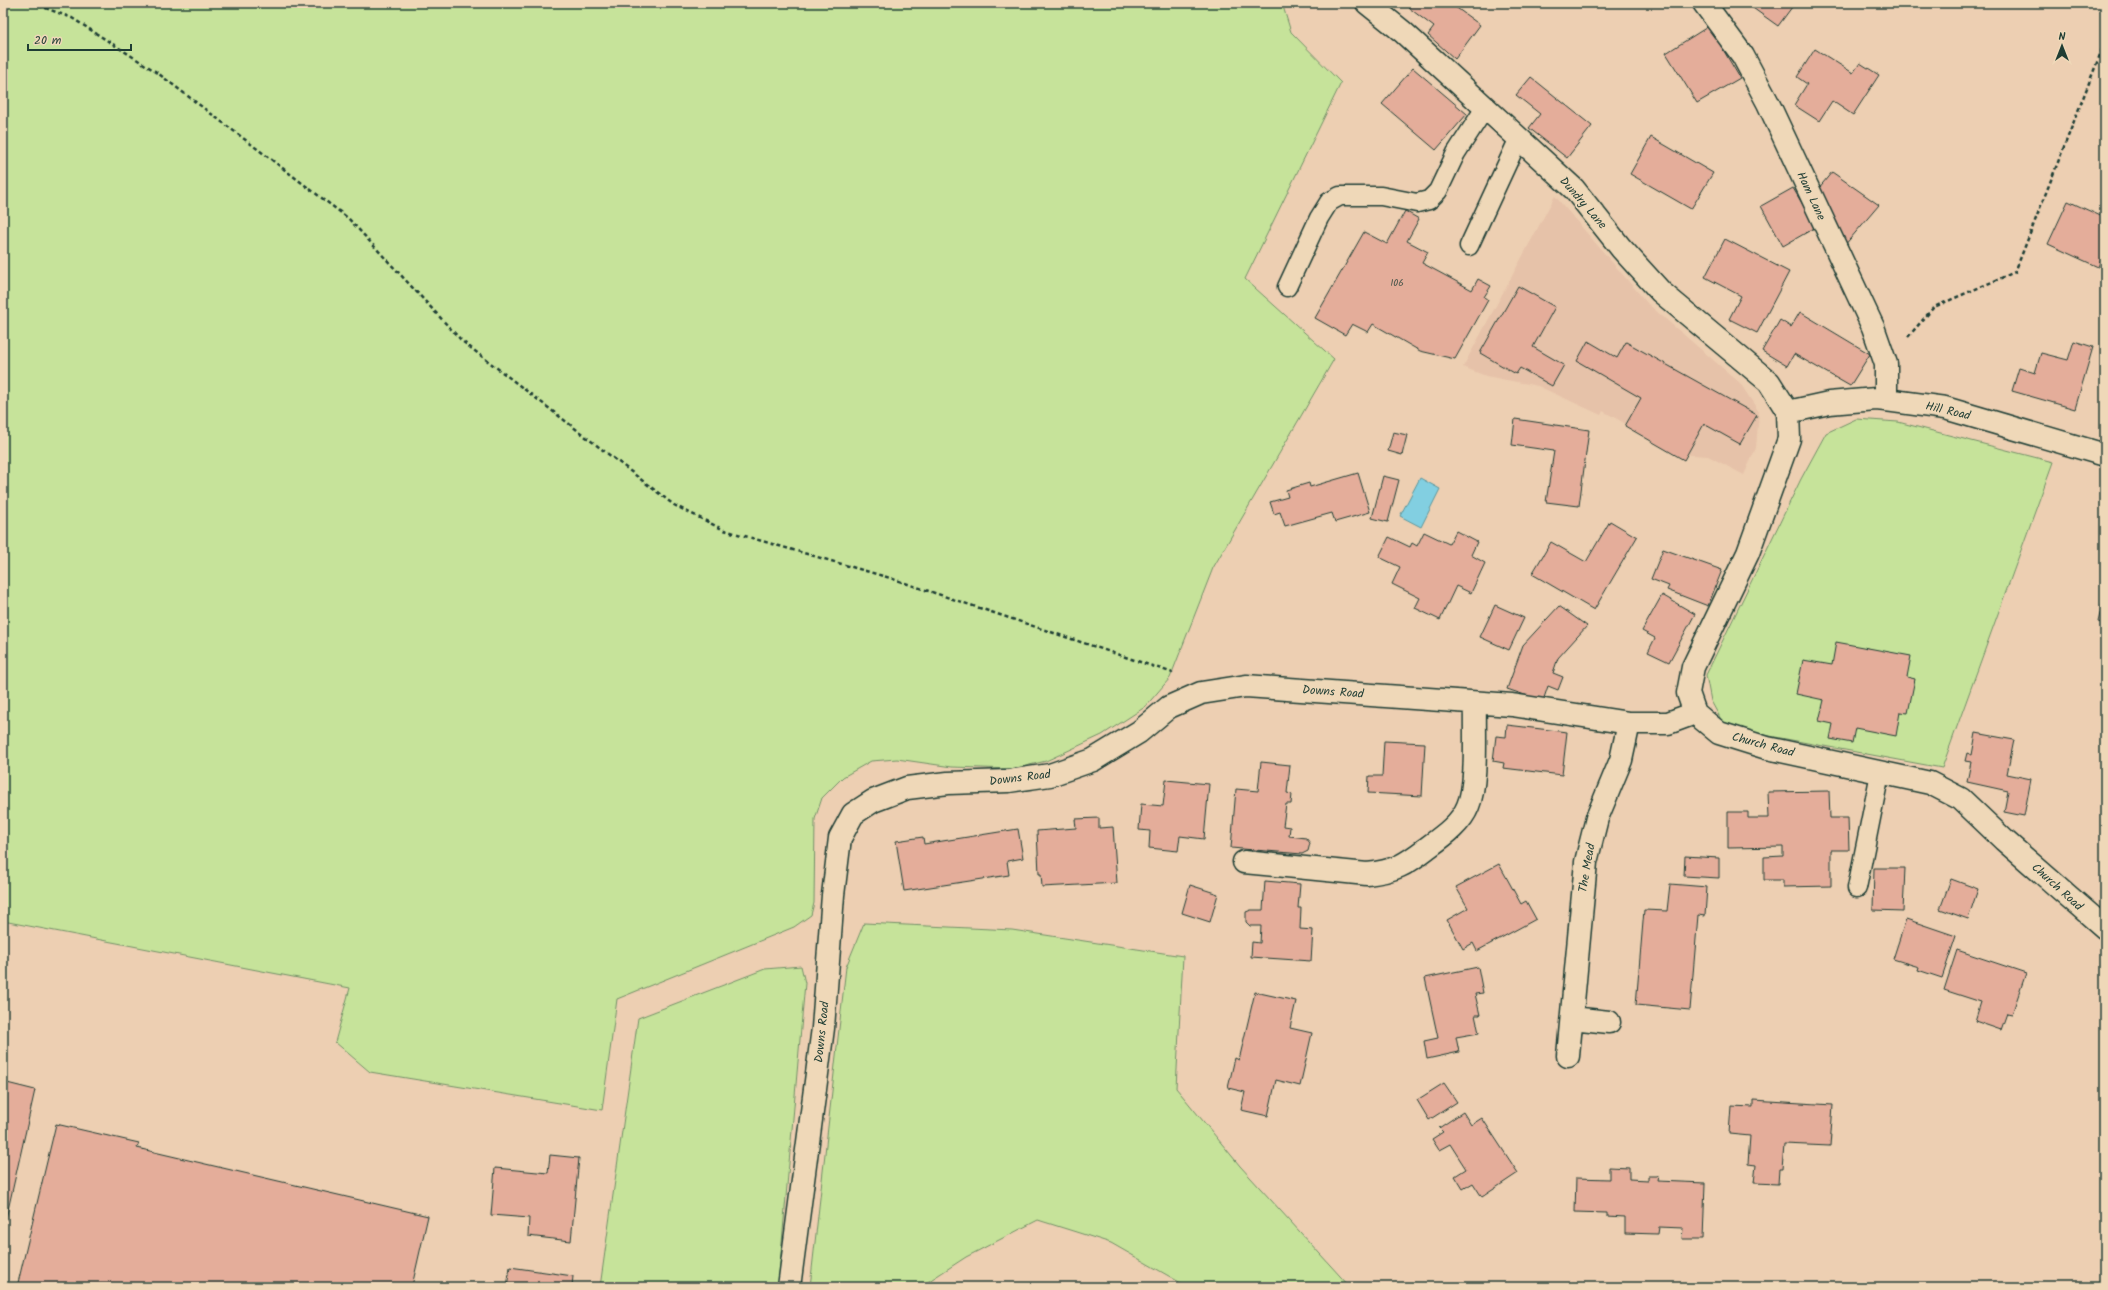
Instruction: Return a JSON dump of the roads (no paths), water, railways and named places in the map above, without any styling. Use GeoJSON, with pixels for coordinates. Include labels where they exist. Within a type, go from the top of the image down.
{"type":"FeatureCollection","features":[{"type":"Feature","properties":{"kind":"street","name":"Dundry Lane"},"geometry":{"type":"LineString","coordinates":[[1367,3],[1403,32],[1574,189],[1621,248],[1661,292],[1770,382],[1788,412]]}},
{"type":"Feature","properties":{"kind":"street","name":"Ham Lane"},"geometry":{"type":"LineString","coordinates":[[1704,3],[1743,56],[1768,104],[1872,327],[1886,364],[1886,400]]}},
{"type":"Feature","properties":{"kind":"street","name":"Hill Road"},"geometry":{"type":"LineString","coordinates":[[1788,412],[1829,403],[1876,399],[1945,408],[2105,455]]}},
{"type":"Feature","properties":{"kind":"street"},"geometry":{"type":"LineString","coordinates":[[1695,713],[1688,693],[1693,667],[1754,538],[1789,439],[1788,412]]}},
{"type":"Feature","properties":{"kind":"street","name":"Downs Road"},"geometry":{"type":"LineString","coordinates":[[789,1287],[823,1028],[832,895],[840,838],[853,814],[873,801],[907,788],[948,783],[1009,782],[1050,775],[1093,760],[1139,732],[1169,706],[1201,693],[1246,686],[1512,705],[1629,723],[1668,722],[1695,713]]}},
{"type":"Feature","properties":{"kind":"street"},"geometry":{"type":"LineString","coordinates":[[1244,862],[1367,874],[1385,872],[1405,864],[1455,825],[1468,807],[1473,789],[1475,702]]}},
{"type":"Feature","properties":{"kind":"street","name":"Church Road"},"geometry":{"type":"LineString","coordinates":[[1695,713],[1719,733],[1740,740],[1767,748],[1880,774],[1930,783],[1961,799],[2004,840],[2105,928]]}},
{"type":"Feature","properties":{"kind":"street","name":"The Mead"},"geometry":{"type":"LineString","coordinates":[[1568,1056],[1586,862],[1597,818],[1621,760],[1629,723]]}},
{"type":"Feature","properties":{"kind":"street"},"geometry":{"type":"LineString","coordinates":[[1572,1018],[1609,1022]]}},
{"type":"Feature","properties":{"kind":"lane"},"geometry":{"type":"LineString","coordinates":[[1287,287],[1318,218],[1329,202],[1340,196],[1381,196],[1417,203],[1429,200],[1438,191],[1456,153],[1485,108]]}},
{"type":"Feature","properties":{"kind":"lane"},"geometry":{"type":"LineString","coordinates":[[1469,246],[1519,138]]}},
{"type":"Feature","properties":{"kind":"lane"},"geometry":{"type":"LineString","coordinates":[[1857,888],[1880,774]]}},
{"type":"Feature","properties":{"kind":"water"},"geometry":{"type":"Polygon","coordinates":[[[1420,478],[1440,489],[1421,527],[1400,516],[1420,478]]]}}]}
